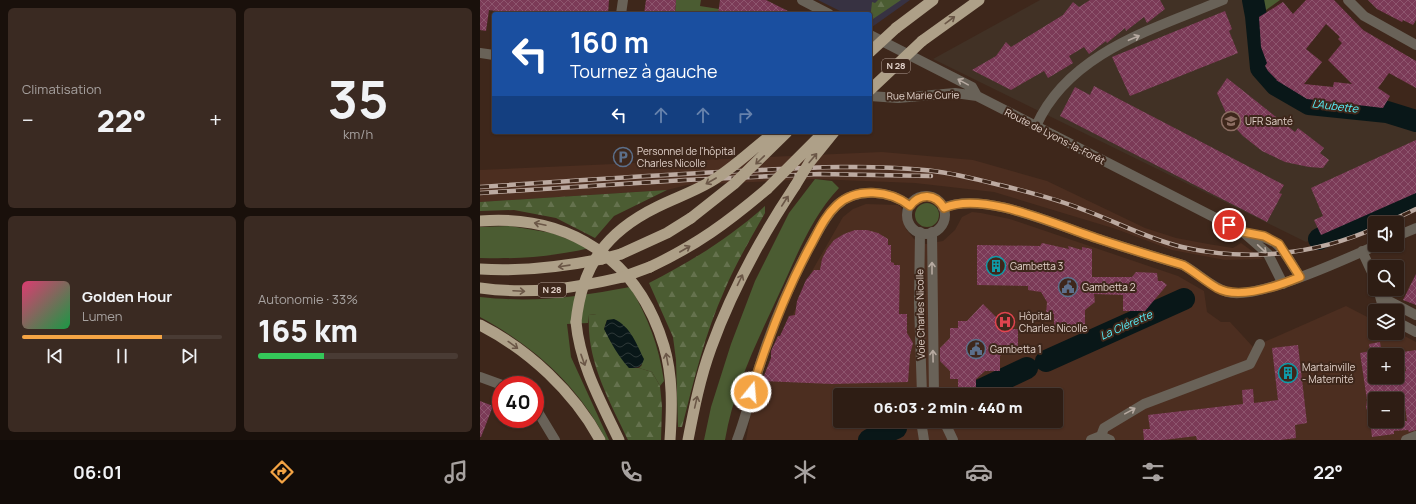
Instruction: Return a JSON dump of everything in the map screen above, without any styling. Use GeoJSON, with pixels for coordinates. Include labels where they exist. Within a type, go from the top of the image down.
{"type":"FeatureCollection","features":[{"type":"Feature","properties":{"kind":"highway","name":"N 28"},"geometry":{"type":"LineString","coordinates":[[872,50],[896,28],[933,0]]}},
{"type":"Feature","properties":{"kind":"highway","name":"N 28"},"geometry":{"type":"LineString","coordinates":[[872,88],[922,41],[979,0]]}},
{"type":"Feature","properties":{"kind":"highway"},"geometry":{"type":"LineString","coordinates":[[619,440],[580,351],[576,322],[581,290],[587,272],[596,256],[619,230],[640,216],[717,178],[773,134]]}},
{"type":"Feature","properties":{"kind":"highway","name":"N 28"},"geometry":{"type":"LineString","coordinates":[[480,269],[520,271],[567,266],[621,254],[644,244],[691,218],[711,204],[758,162],[785,134]]}},
{"type":"Feature","properties":{"kind":"highway","name":"N 28"},"geometry":{"type":"LineString","coordinates":[[480,288],[526,292],[558,290],[623,277],[650,267],[674,256],[723,226],[767,189],[822,134]]}},
{"type":"Feature","properties":{"kind":"highway"},"geometry":{"type":"LineString","coordinates":[[688,440],[710,349],[728,304],[750,258],[809,163],[832,134]]}},
{"type":"Feature","properties":{"kind":"highway"},"geometry":{"type":"LineString","coordinates":[[480,221],[521,221],[558,229],[574,235],[613,261],[634,284],[650,310],[664,346],[671,400],[670,440]]}},
{"type":"Feature","properties":{"kind":"highway"},"geometry":{"type":"LineString","coordinates":[[480,325],[504,339],[546,372],[567,394],[583,414],[600,440]]}},
{"type":"Feature","properties":{"kind":"street"},"geometry":{"type":"LineString","coordinates":[[621,12],[623,0]]}},
{"type":"Feature","properties":{"kind":"street"},"geometry":{"type":"LineString","coordinates":[[802,0],[825,12]]}},
{"type":"Feature","properties":{"kind":"street"},"geometry":{"type":"LineString","coordinates":[[1036,126],[1057,91],[1072,75],[1100,55],[1126,41],[1223,0]]}},
{"type":"Feature","properties":{"kind":"street"},"geometry":{"type":"LineString","coordinates":[[1348,0],[1364,16],[1416,45]]}},
{"type":"Feature","properties":{"kind":"street","name":"Route de Lyons-la-Forêt"},"geometry":{"type":"LineString","coordinates":[[872,36],[972,87],[977,96],[1243,232],[1268,254],[1283,284]]}},
{"type":"Feature","properties":{"kind":"street"},"geometry":{"type":"LineString","coordinates":[[480,53],[492,55]]}},
{"type":"Feature","properties":{"kind":"street"},"geometry":{"type":"LineString","coordinates":[[945,73],[948,84],[946,94]]}},
{"type":"Feature","properties":{"kind":"street","name":"Rue Marie Curie"},"geometry":{"type":"LineString","coordinates":[[872,96],[898,98],[946,94],[977,96]]}},
{"type":"Feature","properties":{"kind":"street"},"geometry":{"type":"LineString","coordinates":[[738,440],[764,351],[793,278],[827,216],[837,205],[859,194],[887,194],[899,198],[910,206]]}},
{"type":"Feature","properties":{"kind":"street"},"geometry":{"type":"LineString","coordinates":[[924,196],[936,199],[944,208],[944,220],[941,225],[932,232],[920,232],[912,227],[907,216],[910,206],[918,197],[924,196]]}},
{"type":"Feature","properties":{"kind":"street"},"geometry":{"type":"LineString","coordinates":[[944,208],[956,202],[1005,208],[1183,265],[1195,271],[1216,287],[1228,293],[1240,293],[1283,284],[1368,249]]}},
{"type":"Feature","properties":{"kind":"street"},"geometry":{"type":"LineString","coordinates":[[1404,233],[1416,228]]}},
{"type":"Feature","properties":{"kind":"street","name":"Voie Charles Nicolle"},"geometry":{"type":"LineString","coordinates":[[920,232],[919,303],[922,388]]}},
{"type":"Feature","properties":{"kind":"street","name":"Voie Charles Nicolle"},"geometry":{"type":"LineString","coordinates":[[932,232],[931,303],[934,388]]}},
{"type":"Feature","properties":{"kind":"street","name":"Route de Lyons-la-Forêt"},"geometry":{"type":"LineString","coordinates":[[1243,232],[1264,236],[1279,244],[1300,277]]}},
{"type":"Feature","properties":{"kind":"street"},"geometry":{"type":"LineString","coordinates":[[1362,251],[1368,264]]}},
{"type":"Feature","properties":{"kind":"street"},"geometry":{"type":"LineString","coordinates":[[1385,296],[1416,315]]}},
{"type":"Feature","properties":{"kind":"street"},"geometry":{"type":"LineString","coordinates":[[919,303],[931,303]]}},
{"type":"Feature","properties":{"kind":"street"},"geometry":{"type":"LineString","coordinates":[[1404,326],[1416,332]]}},
{"type":"Feature","properties":{"kind":"street"},"geometry":{"type":"LineString","coordinates":[[1096,438],[1104,428],[1144,404],[1250,364],[1260,344]]}},
{"type":"Feature","properties":{"kind":"street"},"geometry":{"type":"LineString","coordinates":[[480,377],[492,381]]}},
{"type":"Feature","properties":{"kind":"street"},"geometry":{"type":"LineString","coordinates":[[544,421],[556,440]]}},
{"type":"Feature","properties":{"kind":"street"},"geometry":{"type":"LineString","coordinates":[[923,428],[924,440]]}},
{"type":"Feature","properties":{"kind":"street"},"geometry":{"type":"LineString","coordinates":[[948,428],[953,440]]}},
{"type":"Feature","properties":{"kind":"street"},"geometry":{"type":"LineString","coordinates":[[1406,440],[1416,436]]}},
{"type":"Feature","properties":{"kind":"street"},"geometry":{"type":"LineString","coordinates":[[1096,438],[1110,440]]}},
{"type":"Feature","properties":{"kind":"shaded area"},"geometry":{"type":"Polygon","coordinates":[[[818,0],[910,0],[872,27],[872,12],[842,12],[818,0]]]}},
{"type":"Feature","properties":{"kind":"shaded area","name":"UFR Santé"},"geometry":{"type":"Polygon","coordinates":[[[1040,0],[1247,0],[1251,14],[1253,52],[1257,67],[1271,85],[1306,108],[1361,112],[1387,116],[1416,126],[1416,193],[1306,242],[933,59],[1040,0]]]}},
{"type":"Feature","properties":{"kind":"shaded area"},"geometry":{"type":"Polygon","coordinates":[[[882,152],[973,160],[1047,181],[1145,228],[1176,238],[1233,248],[1241,243],[1263,259],[1225,260],[1172,250],[1116,229],[994,192],[915,183],[815,179],[687,185],[667,190],[480,202],[480,170],[882,152]]]}},
{"type":"Feature","properties":{"kind":"shaded area","name":"Hôpital Charles Nicolle"},"geometry":{"type":"Polygon","coordinates":[[[866,204],[898,205],[901,207],[906,229],[914,239],[926,244],[943,241],[955,230],[962,217],[972,212],[1010,219],[1178,276],[1204,291],[1207,312],[1221,322],[1230,322],[1253,347],[1346,306],[1368,317],[1368,340],[1404,340],[1404,336],[1416,342],[1416,440],[746,440],[756,386],[773,360],[812,271],[843,217],[853,209],[866,204]]]}},
{"type":"Feature","properties":{"kind":"green space"},"geometry":{"type":"Polygon","coordinates":[[[676,0],[701,0],[700,6],[719,9],[718,12],[675,12],[676,0]]]}},
{"type":"Feature","properties":{"kind":"green space"},"geometry":{"type":"Polygon","coordinates":[[[878,0],[901,0],[872,20],[872,2],[875,3],[878,0]]]}},
{"type":"Feature","properties":{"kind":"green space"},"geometry":{"type":"Polygon","coordinates":[[[1256,0],[1280,0],[1259,15],[1256,0]]]}},
{"type":"Feature","properties":{"kind":"green space"},"geometry":{"type":"Polygon","coordinates":[[[815,179],[832,181],[839,188],[820,212],[798,252],[740,383],[729,420],[725,440],[704,440],[711,407],[731,344],[755,281],[789,213],[815,179]]]}},
{"type":"Feature","properties":{"kind":"green space"},"geometry":{"type":"Polygon","coordinates":[[[667,190],[614,216],[595,238],[556,218],[514,210],[480,211],[480,202],[667,190]]]}},
{"type":"Feature","properties":{"kind":"green space"},"geometry":{"type":"Polygon","coordinates":[[[927,203],[935,207],[939,215],[935,223],[927,227],[919,223],[915,215],[919,207],[927,203]]]}},
{"type":"Feature","properties":{"kind":"green space"},"geometry":{"type":"Polygon","coordinates":[[[765,206],[765,213],[729,279],[718,306],[700,357],[682,427],[678,427],[676,360],[673,337],[649,283],[724,239],[765,206]]]}},
{"type":"Feature","properties":{"kind":"green space"},"geometry":{"type":"Polygon","coordinates":[[[510,226],[552,233],[590,248],[562,254],[535,257],[480,258],[480,227],[510,226]]]}},
{"type":"Feature","properties":{"kind":"green space"},"geometry":{"type":"Polygon","coordinates":[[[630,287],[642,309],[656,344],[664,381],[660,386],[652,372],[639,368],[642,365],[607,320],[604,329],[596,314],[589,315],[588,323],[567,324],[571,357],[609,440],[606,440],[595,420],[582,402],[552,369],[536,354],[518,341],[480,317],[480,297],[500,299],[555,298],[592,294],[630,287]]]}},
{"type":"Feature","properties":{"kind":"green space"},"geometry":{"type":"Polygon","coordinates":[[[597,314],[611,342],[629,368],[639,368],[652,372],[660,386],[662,406],[661,440],[628,440],[600,379],[591,348],[589,315],[597,314]]]}},
{"type":"Feature","properties":{"kind":"water"},"geometry":{"type":"Polygon","coordinates":[[[614,319],[625,326],[635,341],[644,359],[639,367],[629,368],[618,354],[604,329],[607,320],[614,319]]]}},
{"type":"Feature","properties":{"kind":"building"},"geometry":{"type":"Polygon","coordinates":[[[480,0],[609,0],[608,12],[502,12],[489,10],[486,31],[480,30],[480,0]]]}},
{"type":"Feature","properties":{"kind":"building"},"geometry":{"type":"Polygon","coordinates":[[[646,0],[676,0],[675,12],[644,12],[646,0]]]}},
{"type":"Feature","properties":{"kind":"building"},"geometry":{"type":"Polygon","coordinates":[[[720,0],[766,0],[790,12],[718,12],[720,0]]]}},
{"type":"Feature","properties":{"kind":"building"},"geometry":{"type":"Polygon","coordinates":[[[1090,0],[1160,0],[1165,9],[1147,23],[1144,17],[1126,31],[1125,28],[1107,43],[1106,41],[1089,54],[1084,47],[1069,56],[1073,63],[1048,78],[1044,71],[1011,90],[972,70],[996,56],[1006,42],[1011,47],[1063,15],[1073,2],[1079,7],[1090,0]]]}},
{"type":"Feature","properties":{"kind":"building"},"geometry":{"type":"Polygon","coordinates":[[[1306,0],[1334,0],[1363,30],[1416,61],[1416,88],[1389,73],[1378,88],[1390,96],[1383,108],[1307,99],[1276,80],[1268,71],[1265,66],[1267,63],[1261,47],[1259,17],[1283,2],[1293,14],[1306,0]],[[1326,24],[1306,49],[1322,62],[1304,84],[1333,87],[1334,82],[1352,84],[1328,60],[1342,43],[1338,39],[1340,37],[1326,24]]]}},
{"type":"Feature","properties":{"kind":"building"},"geometry":{"type":"Polygon","coordinates":[[[1368,0],[1416,0],[1416,20],[1413,25],[1403,20],[1402,22],[1377,9],[1368,0]]]}},
{"type":"Feature","properties":{"kind":"building"},"geometry":{"type":"Polygon","coordinates":[[[1225,11],[1232,29],[1229,31],[1238,53],[1130,96],[1112,57],[1225,11]]]}},
{"type":"Feature","properties":{"kind":"building"},"geometry":{"type":"Polygon","coordinates":[[[1227,78],[1295,132],[1298,128],[1324,148],[1320,153],[1329,160],[1323,168],[1285,162],[1262,151],[1243,136],[1230,122],[1217,93],[1227,78]]]}},
{"type":"Feature","properties":{"kind":"building"},"geometry":{"type":"Polygon","coordinates":[[[1094,86],[1284,185],[1279,193],[1282,194],[1267,222],[1060,116],[1075,87],[1090,95],[1094,86]]]}},
{"type":"Feature","properties":{"kind":"building"},"geometry":{"type":"Polygon","coordinates":[[[1416,140],[1416,193],[1321,235],[1314,220],[1323,216],[1311,188],[1416,140]]]}},
{"type":"Feature","properties":{"kind":"building"},"geometry":{"type":"Polygon","coordinates":[[[855,230],[867,230],[878,233],[888,239],[888,245],[891,245],[891,262],[894,263],[894,265],[900,265],[899,314],[907,314],[907,333],[913,343],[910,355],[908,382],[832,384],[762,381],[771,358],[771,351],[778,336],[780,336],[789,316],[795,315],[797,301],[806,280],[814,270],[820,270],[822,259],[834,240],[855,230]]]}},
{"type":"Feature","properties":{"kind":"building"},"geometry":{"type":"Polygon","coordinates":[[[1042,243],[1069,249],[1068,246],[1082,250],[1082,247],[1092,249],[1092,277],[1132,277],[1136,272],[1157,273],[1158,281],[1162,281],[1167,285],[1145,311],[1123,311],[1123,295],[1094,294],[1095,302],[1085,310],[1085,332],[1054,331],[1054,314],[1046,314],[1047,302],[1041,292],[1028,290],[1028,286],[977,285],[977,245],[1040,246],[1042,243]]]}},
{"type":"Feature","properties":{"kind":"building"},"geometry":{"type":"Polygon","coordinates":[[[1416,274],[1416,305],[1403,300],[1416,274]]]}},
{"type":"Feature","properties":{"kind":"building","name":"Gambetta 1"},"geometry":{"type":"Polygon","coordinates":[[[983,304],[1000,321],[1009,321],[1009,329],[1018,329],[1018,347],[1009,347],[1000,356],[1000,371],[985,371],[976,379],[976,388],[958,388],[958,379],[950,379],[950,371],[940,361],[940,348],[950,338],[950,328],[958,328],[958,321],[967,321],[983,304]]]}},
{"type":"Feature","properties":{"kind":"building"},"geometry":{"type":"Polygon","coordinates":[[[1380,342],[1381,348],[1370,348],[1369,344],[1380,342]]]}},
{"type":"Feature","properties":{"kind":"building","name":"Martainville - Maternité"},"geometry":{"type":"Polygon","coordinates":[[[1298,345],[1307,423],[1295,425],[1296,438],[1281,440],[1197,440],[1196,436],[1164,440],[1144,440],[1143,429],[1150,429],[1148,415],[1243,404],[1242,390],[1253,389],[1254,403],[1278,400],[1272,348],[1298,345]]]}},
{"type":"Feature","properties":{"kind":"building"},"geometry":{"type":"Polygon","coordinates":[[[1416,350],[1416,430],[1409,432],[1408,430],[1394,431],[1394,434],[1372,437],[1371,428],[1404,428],[1404,421],[1407,421],[1404,392],[1368,392],[1368,411],[1366,408],[1367,400],[1360,353],[1368,351],[1368,384],[1404,384],[1404,371],[1406,371],[1404,352],[1416,350]]]}},
{"type":"Feature","properties":{"kind":"building"},"geometry":{"type":"Polygon","coordinates":[[[480,401],[492,406],[492,409],[480,437],[480,401]]]}},
{"type":"Feature","properties":{"kind":"waterway","name":"L'Aubette"},"geometry":{"type":"LineString","coordinates":[[1253,0],[1261,68],[1276,85],[1309,104],[1387,112],[1416,121]]}},
{"type":"Feature","properties":{"kind":"waterway","name":"La Clérette"},"geometry":{"type":"LineString","coordinates":[[1319,239],[1416,196]]}},
{"type":"Feature","properties":{"kind":"waterway","name":"La Clérette"},"geometry":{"type":"LineString","coordinates":[[1046,361],[1184,299]]}},
{"type":"Feature","properties":{"kind":"waterway","name":"La Clérette"},"geometry":{"type":"LineString","coordinates":[[985,388],[1027,368]]}},
{"type":"Feature","properties":{"kind":"waterway","name":"La Clérette"},"geometry":{"type":"LineString","coordinates":[[869,440],[896,428]]}},
{"type":"Feature","properties":{"kind":"railway"},"geometry":{"type":"LineString","coordinates":[[480,187],[643,176],[787,169],[832,167],[901,168],[953,174],[1032,193],[1074,206],[1157,240],[1206,252],[1255,255],[1304,250],[1329,244],[1368,231]]}},
{"type":"Feature","properties":{"kind":"railway"},"geometry":{"type":"LineString","coordinates":[[480,193],[685,180],[820,174],[931,176]]}},
{"type":"Feature","properties":{"kind":"railway"},"geometry":{"type":"LineString","coordinates":[[1401,216],[1416,209]]}},
{"type":"Feature","properties":{"kind":"place","name":"UFR Santé"},"geometry":{"type":"Point","coordinates":[1231,121]}},
{"type":"Feature","properties":{"kind":"place","name":"Personnel de l'hôpital Charles Nicolle"},"geometry":{"type":"Point","coordinates":[623,157]}},
{"type":"Feature","properties":{"kind":"place","name":"Gambetta 3"},"geometry":{"type":"Point","coordinates":[996,266]}},
{"type":"Feature","properties":{"kind":"place","name":"Gambetta 2"},"geometry":{"type":"Point","coordinates":[1068,287]}},
{"type":"Feature","properties":{"kind":"place","name":"Hôpital Charles Nicolle"},"geometry":{"type":"Point","coordinates":[1005,322]}},
{"type":"Feature","properties":{"kind":"place","name":"Gambetta 1"},"geometry":{"type":"Point","coordinates":[976,349]}},
{"type":"Feature","properties":{"kind":"place","name":"Martainville - Maternité"},"geometry":{"type":"Point","coordinates":[1288,373]}},
{"type":"Feature","properties":{"kind":"route"},"geometry":{"type":"LineString","coordinates":[[751,392],[764,351],[793,278],[827,216],[837,205],[847,198],[859,194],[887,194],[899,198],[910,206],[918,197],[930,196],[940,202],[944,208],[956,202],[1005,208],[1183,265],[1195,271],[1216,287],[1228,293],[1240,293],[1283,284],[1300,277],[1279,244],[1272,239],[1243,232],[1229,225]]}}]}
